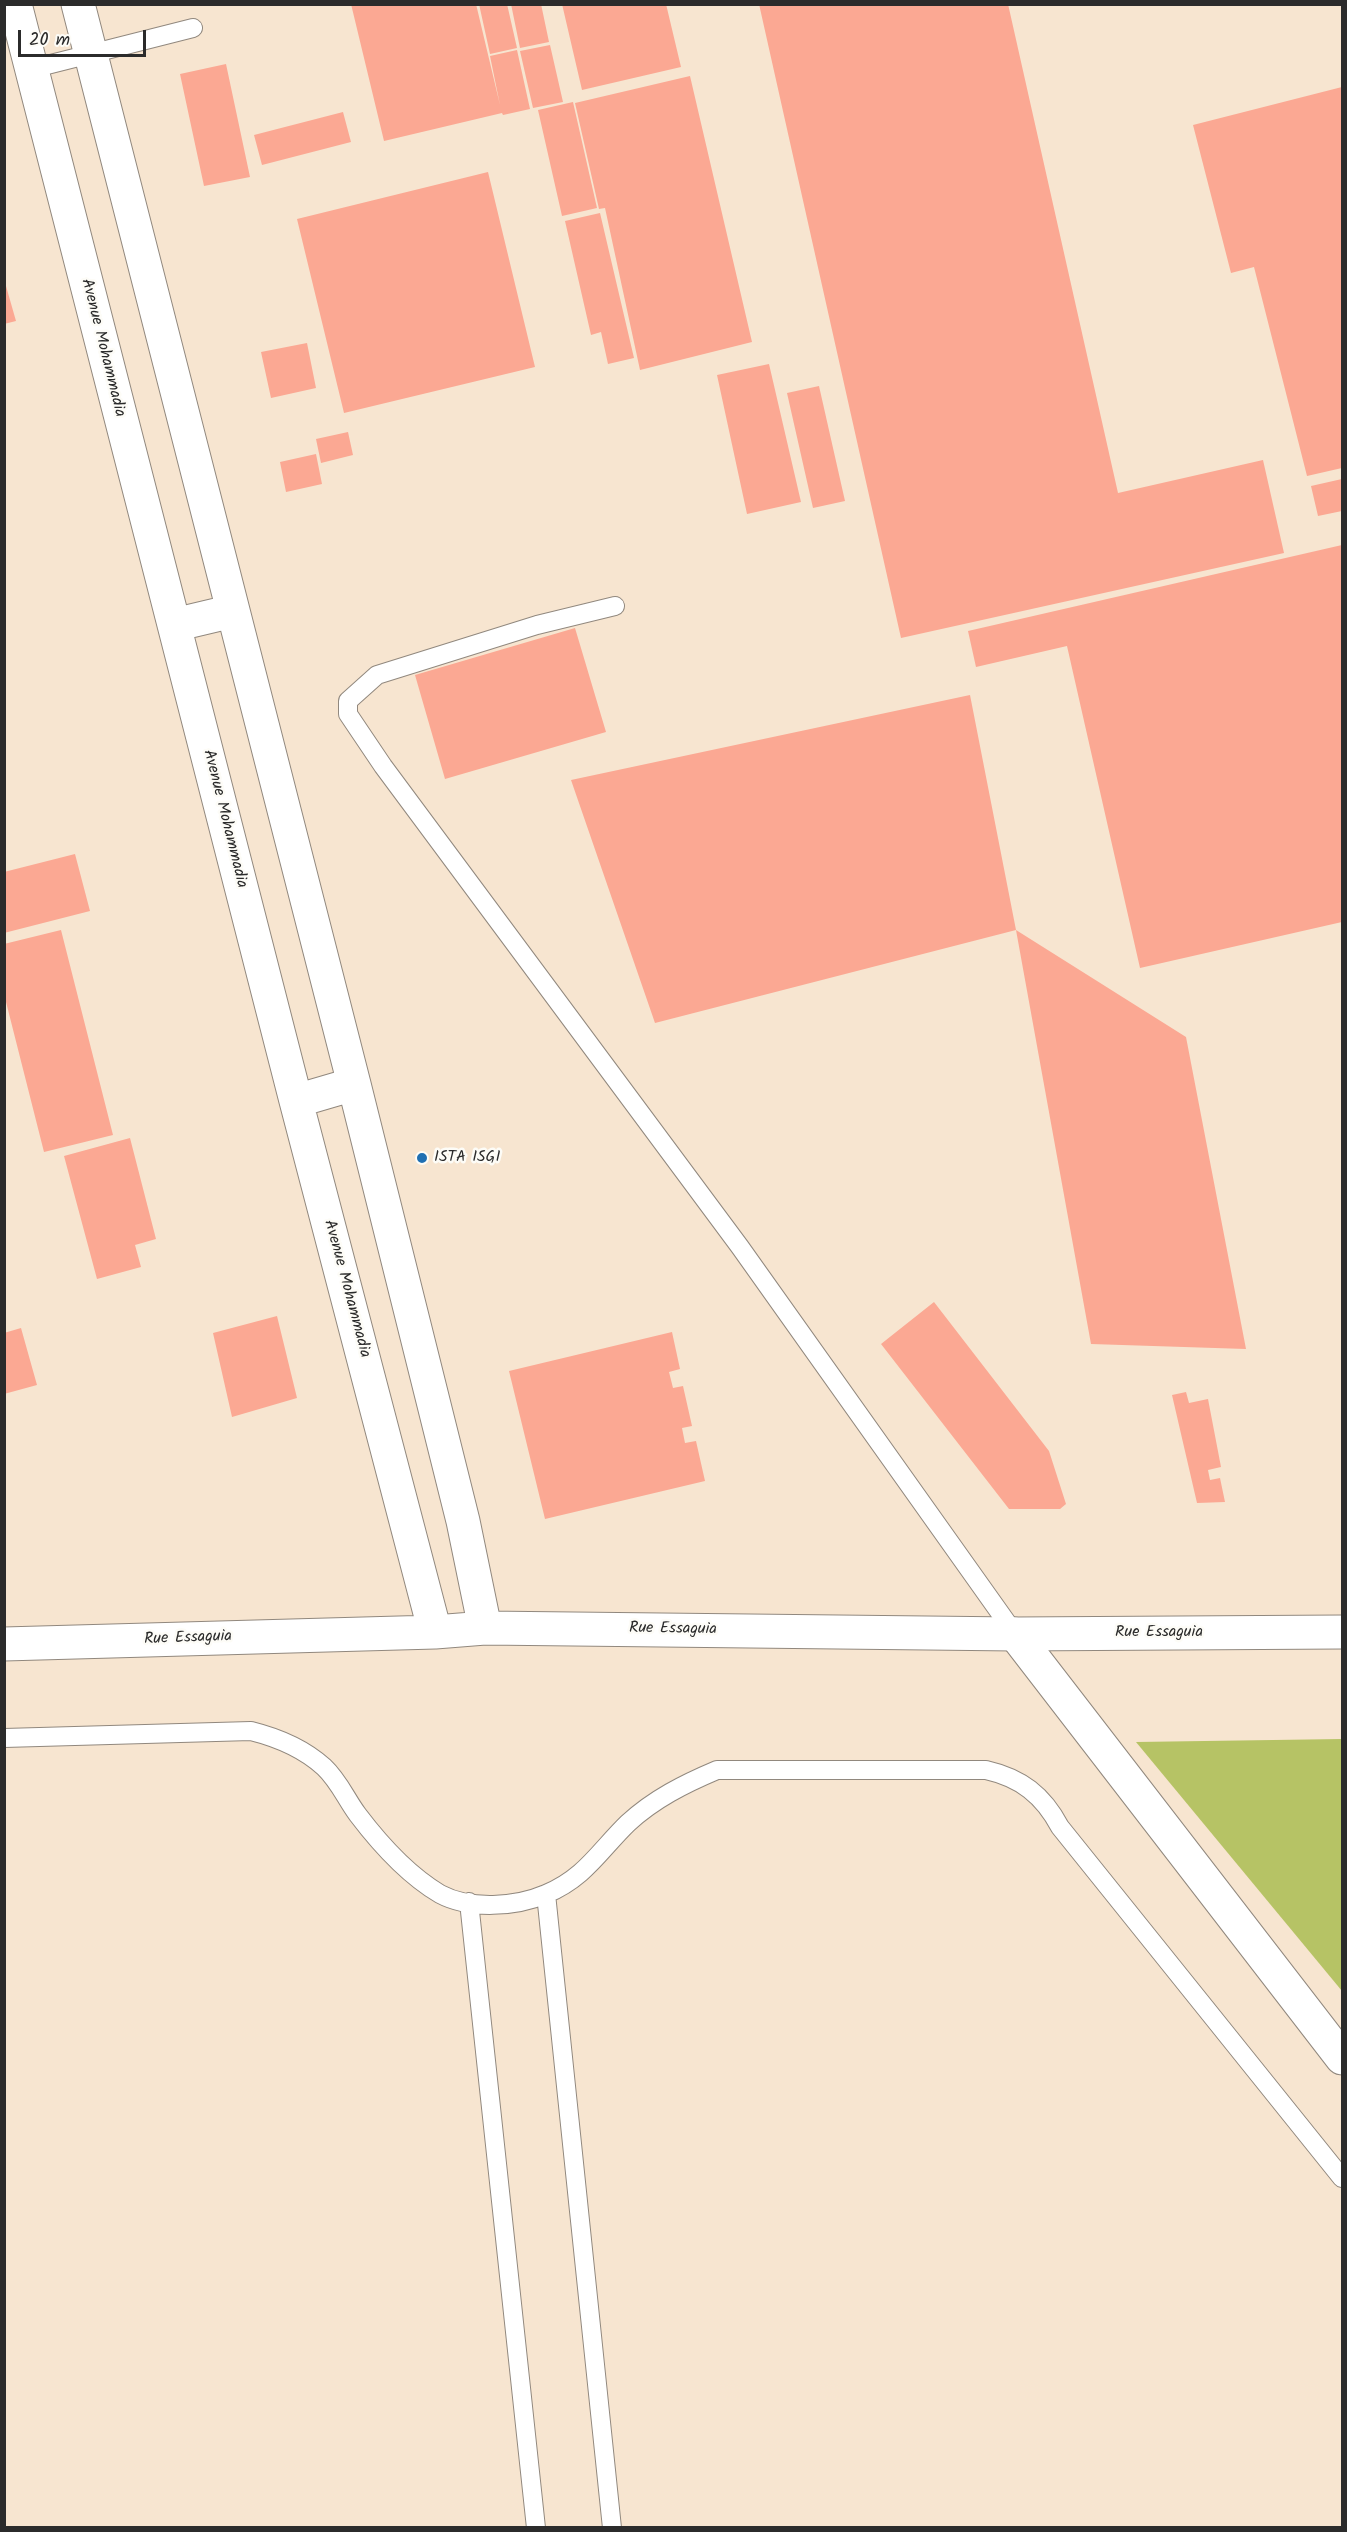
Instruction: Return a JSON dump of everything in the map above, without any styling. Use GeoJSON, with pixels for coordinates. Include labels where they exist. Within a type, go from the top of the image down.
{"type":"FeatureCollection","features":[{"type":"Feature","properties":{"kind":"street","name":"Avenue Mohammadia"},"geometry":{"type":"LineString","coordinates":[[15,4],[296,1101],[435,1632]]}},
{"type":"Feature","properties":{"kind":"street"},"geometry":{"type":"LineString","coordinates":[[78,4],[354,1084],[463,1521],[485,1628]]}},
{"type":"Feature","properties":{"kind":"street"},"geometry":{"type":"LineString","coordinates":[[174,625],[233,611]]}},
{"type":"Feature","properties":{"kind":"street"},"geometry":{"type":"LineString","coordinates":[[296,1101],[354,1084]]}},
{"type":"Feature","properties":{"kind":"street","name":"Rue Essaguia"},"geometry":{"type":"LineString","coordinates":[[4,1644],[435,1632],[485,1628],[1015,1634],[1342,1632]]}},
{"type":"Feature","properties":{"kind":"street"},"geometry":{"type":"LineString","coordinates":[[1015,1634],[1342,2058]]}},
{"type":"Feature","properties":{"kind":"lane"},"geometry":{"type":"LineString","coordinates":[[31,69],[90,56],[193,27]]}},
{"type":"Feature","properties":{"kind":"lane"},"geometry":{"type":"LineString","coordinates":[[615,606],[537,625],[376,675],[348,701],[348,714],[383,766],[740,1247],[1015,1634]]}},
{"type":"Feature","properties":{"kind":"lane"},"geometry":{"type":"LineString","coordinates":[[4,1738],[252,1731],[271,1736],[291,1744],[325,1768],[339,1784],[356,1812],[376,1838],[406,1868],[441,1894],[469,1902],[498,1904],[522,1902],[546,1894],[567,1883],[587,1869],[627,1824],[656,1801],[685,1783],[717,1770],[986,1770],[1005,1774],[1022,1782],[1051,1809],[1060,1827],[1342,2178]]}},
{"type":"Feature","properties":{"kind":"lane"},"geometry":{"type":"LineString","coordinates":[[546,1894],[612,2528]]}},
{"type":"Feature","properties":{"kind":"lane"},"geometry":{"type":"LineString","coordinates":[[469,1902],[536,2528]]}},
{"type":"Feature","properties":{"kind":"green space"},"geometry":{"type":"Polygon","coordinates":[[[1342,1739],[1342,1991],[1136,1742],[1342,1739]]]}},
{"type":"Feature","properties":{"kind":"building"},"geometry":{"type":"Polygon","coordinates":[[[351,4],[476,4],[500,105],[490,56],[517,50],[530,109],[503,115],[502,113],[384,141],[351,4]]]}},
{"type":"Feature","properties":{"kind":"building"},"geometry":{"type":"Polygon","coordinates":[[[479,4],[507,4],[517,48],[490,54],[479,4]]]}},
{"type":"Feature","properties":{"kind":"building"},"geometry":{"type":"Polygon","coordinates":[[[511,4],[541,4],[549,42],[520,48],[511,4]]]}},
{"type":"Feature","properties":{"kind":"building"},"geometry":{"type":"Polygon","coordinates":[[[562,4],[666,4],[681,67],[582,90],[562,4]]]}},
{"type":"Feature","properties":{"kind":"building"},"geometry":{"type":"Polygon","coordinates":[[[759,4],[1008,4],[1118,493],[1263,460],[1284,553],[901,638],[759,4]]]}},
{"type":"Feature","properties":{"kind":"building"},"geometry":{"type":"Polygon","coordinates":[[[550,45],[563,102],[533,108],[520,51],[550,45]]]}},
{"type":"Feature","properties":{"kind":"building"},"geometry":{"type":"Polygon","coordinates":[[[226,64],[250,177],[204,186],[180,74],[226,64]]]}},
{"type":"Feature","properties":{"kind":"building"},"geometry":{"type":"Polygon","coordinates":[[[690,76],[752,342],[640,370],[605,208],[599,209],[575,103],[690,76]]]}},
{"type":"Feature","properties":{"kind":"building"},"geometry":{"type":"Polygon","coordinates":[[[1342,87],[1342,468],[1307,476],[1254,267],[1231,273],[1193,125],[1342,87]]]}},
{"type":"Feature","properties":{"kind":"building"},"geometry":{"type":"Polygon","coordinates":[[[573,102],[597,208],[562,216],[538,110],[573,102]]]}},
{"type":"Feature","properties":{"kind":"building"},"geometry":{"type":"Polygon","coordinates":[[[343,112],[351,142],[262,165],[254,135],[343,112]]]}},
{"type":"Feature","properties":{"kind":"building"},"geometry":{"type":"Polygon","coordinates":[[[488,172],[535,367],[344,413],[297,219],[488,172]]]}},
{"type":"Feature","properties":{"kind":"building"},"geometry":{"type":"Polygon","coordinates":[[[600,213],[634,358],[608,364],[601,332],[591,335],[565,221],[600,213]]]}},
{"type":"Feature","properties":{"kind":"building"},"geometry":{"type":"Polygon","coordinates":[[[4,279],[16,321],[4,324],[4,279]]]}},
{"type":"Feature","properties":{"kind":"building"},"geometry":{"type":"Polygon","coordinates":[[[307,343],[316,388],[271,398],[261,352],[307,343]]]}},
{"type":"Feature","properties":{"kind":"building"},"geometry":{"type":"Polygon","coordinates":[[[769,364],[801,502],[747,514],[717,375],[769,364]]]}},
{"type":"Feature","properties":{"kind":"building"},"geometry":{"type":"Polygon","coordinates":[[[819,386],[845,501],[813,508],[787,393],[819,386]]]}},
{"type":"Feature","properties":{"kind":"building"},"geometry":{"type":"Polygon","coordinates":[[[348,432],[353,455],[321,463],[316,439],[348,432]]]}},
{"type":"Feature","properties":{"kind":"building"},"geometry":{"type":"Polygon","coordinates":[[[316,454],[322,484],[286,492],[280,462],[316,454]]]}},
{"type":"Feature","properties":{"kind":"building"},"geometry":{"type":"Polygon","coordinates":[[[1342,479],[1342,511],[1318,516],[1311,486],[1342,479]]]}},
{"type":"Feature","properties":{"kind":"building"},"geometry":{"type":"Polygon","coordinates":[[[1342,545],[1342,922],[1140,968],[1067,646],[976,667],[968,631],[1342,545]]]}},
{"type":"Feature","properties":{"kind":"building"},"geometry":{"type":"Polygon","coordinates":[[[575,628],[606,732],[445,779],[415,675],[575,628]]]}},
{"type":"Feature","properties":{"kind":"building"},"geometry":{"type":"Polygon","coordinates":[[[970,695],[1016,930],[655,1023],[571,780],[970,695]]]}},
{"type":"Feature","properties":{"kind":"building"},"geometry":{"type":"Polygon","coordinates":[[[75,854],[90,911],[4,933],[4,872],[75,854]]]}},
{"type":"Feature","properties":{"kind":"building"},"geometry":{"type":"Polygon","coordinates":[[[61,930],[113,1135],[44,1152],[4,994],[4,944],[61,930]]]}},
{"type":"Feature","properties":{"kind":"building"},"geometry":{"type":"Polygon","coordinates":[[[1016,930],[1186,1037],[1246,1349],[1091,1344],[1016,930]]]}},
{"type":"Feature","properties":{"kind":"building"},"geometry":{"type":"Polygon","coordinates":[[[130,1138],[156,1239],[135,1245],[141,1267],[97,1279],[64,1156],[130,1138]]]}},
{"type":"Feature","properties":{"kind":"building"},"geometry":{"type":"Polygon","coordinates":[[[934,1302],[1049,1451],[1066,1504],[1060,1509],[1009,1509],[881,1344],[934,1302]]]}},
{"type":"Feature","properties":{"kind":"building"},"geometry":{"type":"Polygon","coordinates":[[[277,1316],[297,1398],[232,1417],[213,1333],[277,1316]]]}},
{"type":"Feature","properties":{"kind":"building"},"geometry":{"type":"Polygon","coordinates":[[[21,1328],[37,1385],[4,1394],[4,1333],[21,1328]]]}},
{"type":"Feature","properties":{"kind":"building"},"geometry":{"type":"Polygon","coordinates":[[[672,1332],[680,1369],[669,1372],[673,1388],[683,1386],[692,1426],[682,1428],[685,1443],[696,1441],[705,1481],[545,1519],[509,1371],[672,1332]]]}},
{"type":"Feature","properties":{"kind":"building"},"geometry":{"type":"Polygon","coordinates":[[[1186,1392],[1189,1403],[1208,1399],[1221,1467],[1208,1470],[1210,1480],[1220,1478],[1225,1502],[1197,1503],[1172,1395],[1186,1392]]]}},
{"type":"Feature","properties":{"kind":"place","name":"ISTA ISGI"},"geometry":{"type":"Point","coordinates":[422,1158]}}]}
